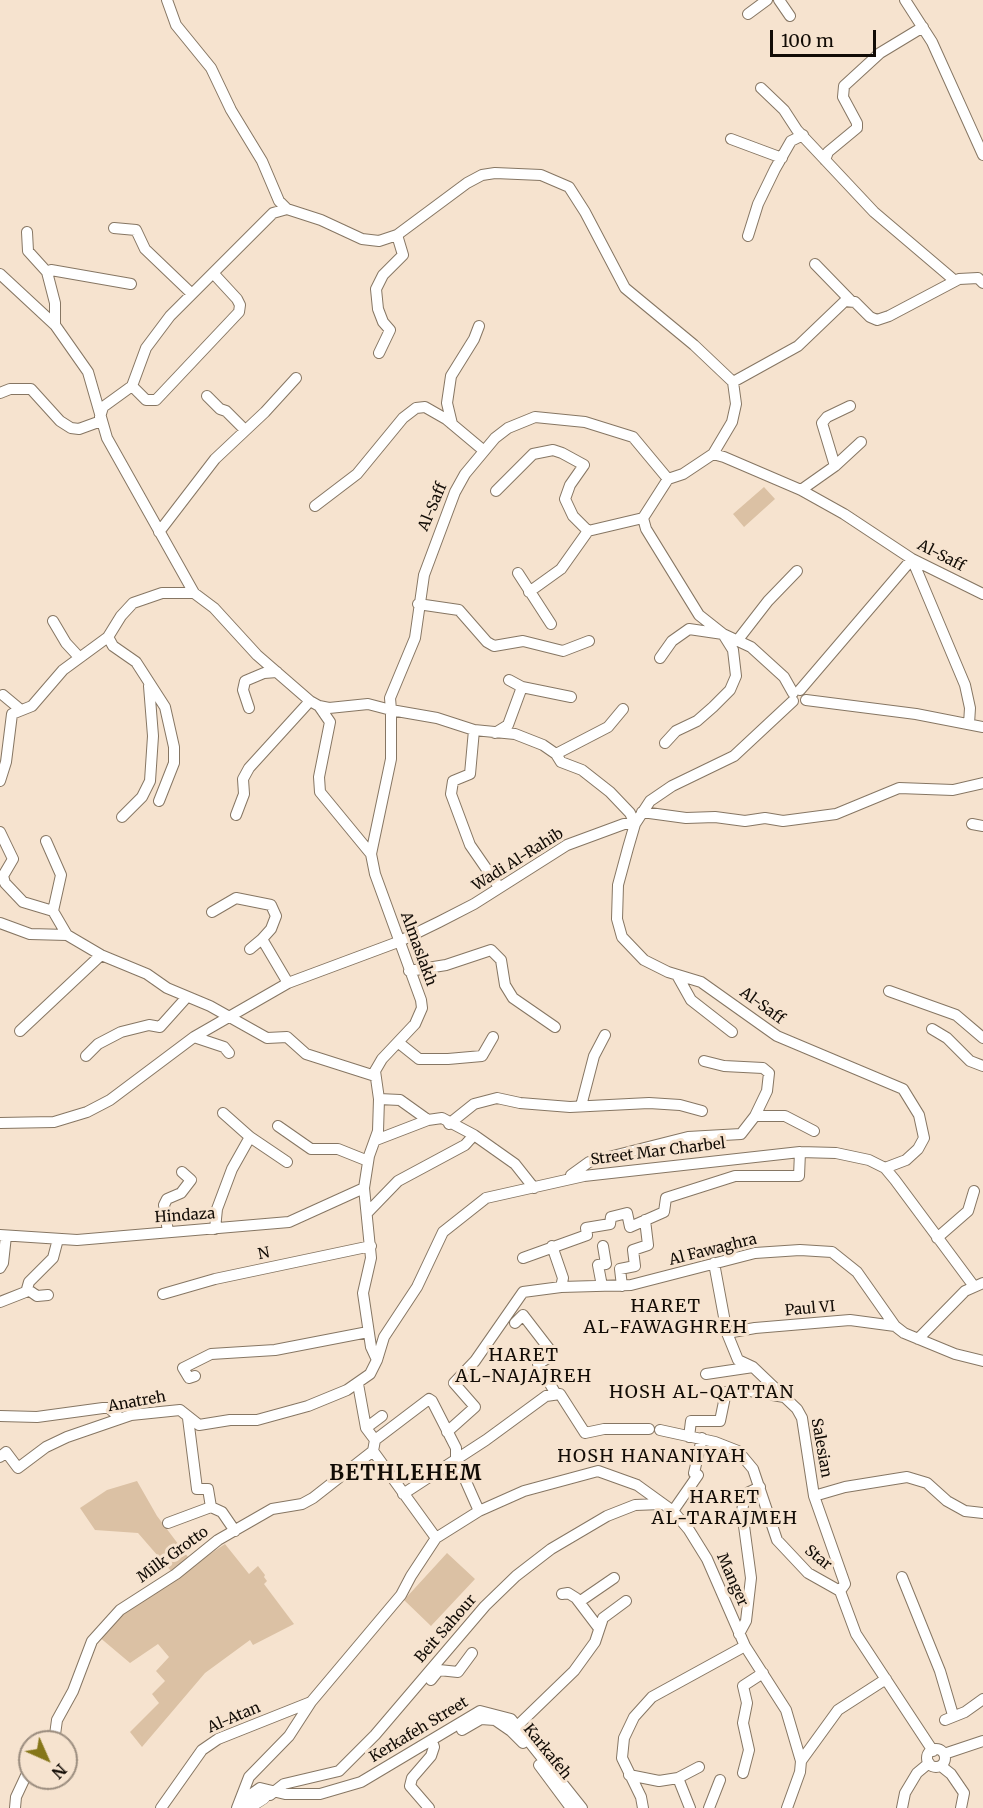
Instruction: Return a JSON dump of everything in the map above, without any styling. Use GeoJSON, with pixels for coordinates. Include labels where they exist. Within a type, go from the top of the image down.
{"type":"FeatureCollection","features":[{"type":"Feature","properties":{"kind":"main road"},"geometry":{"type":"LineString","coordinates":[[240,1807],[265,1794]]}},
{"type":"Feature","properties":{"kind":"street"},"geometry":{"type":"LineString","coordinates":[[167,0],[176,25],[214,73],[231,110],[262,161],[283,205],[362,239],[379,241],[397,235],[441,200],[482,175],[517,173],[541,175],[562,182],[569,187],[585,212],[625,288],[694,345],[733,382],[736,404],[732,422],[713,454],[683,474],[668,479],[643,518],[588,531],[561,569],[529,592]]}},
{"type":"Feature","properties":{"kind":"street"},"geometry":{"type":"LineString","coordinates":[[748,14],[768,0]]}},
{"type":"Feature","properties":{"kind":"street"},"geometry":{"type":"LineString","coordinates":[[778,0],[790,16]]}},
{"type":"Feature","properties":{"kind":"street"},"geometry":{"type":"LineString","coordinates":[[905,0],[923,27],[983,155]]}},
{"type":"Feature","properties":{"kind":"street"},"geometry":{"type":"LineString","coordinates":[[825,160],[828,152],[857,128],[857,123],[843,97],[844,86],[880,53],[923,27]]}},
{"type":"Feature","properties":{"kind":"street"},"geometry":{"type":"LineString","coordinates":[[761,88],[784,110],[802,135],[825,160],[898,235],[954,280]]}},
{"type":"Feature","properties":{"kind":"street"},"geometry":{"type":"LineString","coordinates":[[748,236],[758,204],[791,141],[795,126]]}},
{"type":"Feature","properties":{"kind":"street"},"geometry":{"type":"LineString","coordinates":[[791,141],[802,135]]}},
{"type":"Feature","properties":{"kind":"street"},"geometry":{"type":"LineString","coordinates":[[731,139],[782,158]]}},
{"type":"Feature","properties":{"kind":"street"},"geometry":{"type":"LineString","coordinates":[[100,419],[103,407],[132,386],[152,338],[192,294],[283,205]]}},
{"type":"Feature","properties":{"kind":"street"},"geometry":{"type":"LineString","coordinates":[[114,228],[136,231],[146,249],[192,294]]}},
{"type":"Feature","properties":{"kind":"street"},"geometry":{"type":"LineString","coordinates":[[27,232],[28,251],[47,272],[55,303],[55,325]]}},
{"type":"Feature","properties":{"kind":"street"},"geometry":{"type":"LineString","coordinates":[[379,353],[390,330],[383,322],[378,309],[376,289],[383,275],[403,255],[397,235]]}},
{"type":"Feature","properties":{"kind":"street"},"geometry":{"type":"LineString","coordinates":[[815,264],[850,300],[877,320],[889,316],[954,280],[968,277],[978,278],[983,283]]}},
{"type":"Feature","properties":{"kind":"street"},"geometry":{"type":"LineString","coordinates":[[47,272],[51,270],[131,284]]}},
{"type":"Feature","properties":{"kind":"street"},"geometry":{"type":"LineString","coordinates":[[132,386],[146,400],[156,400],[239,312],[240,305],[237,300],[213,273]]}},
{"type":"Feature","properties":{"kind":"street"},"geometry":{"type":"LineString","coordinates":[[0,274],[55,325],[88,372],[100,419],[120,464],[194,593],[214,608],[251,649],[315,703],[330,722],[319,777],[320,792],[371,854]]}},
{"type":"Feature","properties":{"kind":"street"},"geometry":{"type":"LineString","coordinates":[[733,382],[798,346],[838,307],[850,300]]}},
{"type":"Feature","properties":{"kind":"street"},"geometry":{"type":"LineString","coordinates":[[452,424],[447,403],[452,375],[474,339],[479,326]]}},
{"type":"Feature","properties":{"kind":"street"},"geometry":{"type":"LineString","coordinates":[[159,532],[215,459],[296,378]]}},
{"type":"Feature","properties":{"kind":"street"},"geometry":{"type":"LineString","coordinates":[[0,393],[10,389],[31,389],[60,421],[71,428],[79,429],[100,419]]}},
{"type":"Feature","properties":{"kind":"street"},"geometry":{"type":"LineString","coordinates":[[93,394],[111,401]]}},
{"type":"Feature","properties":{"kind":"street"},"geometry":{"type":"LineString","coordinates":[[207,396],[245,430]]}},
{"type":"Feature","properties":{"kind":"street"},"geometry":{"type":"LineString","coordinates":[[835,466],[822,423],[827,417],[850,406]]}},
{"type":"Feature","properties":{"kind":"street"},"geometry":{"type":"LineString","coordinates":[[315,506],[357,474],[410,412],[425,407],[452,424],[483,450]]}},
{"type":"Feature","properties":{"kind":"street","name":"Al-Saff"},"geometry":{"type":"LineString","coordinates":[[391,710],[390,698],[413,645],[424,575],[446,514],[465,474],[483,450],[508,428],[535,417],[585,422],[633,437],[668,479]]}},
{"type":"Feature","properties":{"kind":"street"},"geometry":{"type":"LineString","coordinates":[[801,490],[835,466],[861,442]]}},
{"type":"Feature","properties":{"kind":"street"},"geometry":{"type":"LineString","coordinates":[[496,491],[533,454],[553,450],[562,453],[584,465],[570,485],[565,500],[573,516],[588,531]]}},
{"type":"Feature","properties":{"kind":"street","name":"Al-Saff"},"geometry":{"type":"LineString","coordinates":[[713,454],[801,490],[844,514],[912,559],[983,594]]}},
{"type":"Feature","properties":{"kind":"street"},"geometry":{"type":"LineString","coordinates":[[643,518],[646,529],[699,615],[723,634],[751,647],[784,677],[795,695]]}},
{"type":"Feature","properties":{"kind":"street"},"geometry":{"type":"LineString","coordinates":[[635,825],[650,801],[672,786],[734,756],[795,695],[912,559],[965,685],[970,708],[969,724]]}},
{"type":"Feature","properties":{"kind":"street"},"geometry":{"type":"LineString","coordinates":[[737,641],[768,600],[797,571]]}},
{"type":"Feature","properties":{"kind":"street"},"geometry":{"type":"LineString","coordinates":[[518,573],[551,624]]}},
{"type":"Feature","properties":{"kind":"street"},"geometry":{"type":"LineString","coordinates":[[0,781],[6,762],[10,718],[32,706],[63,670],[108,637],[121,616],[138,600],[172,592],[194,593]]}},
{"type":"Feature","properties":{"kind":"street"},"geometry":{"type":"LineString","coordinates":[[418,604],[459,610],[487,642],[494,646],[524,641],[563,651],[589,641]]}},
{"type":"Feature","properties":{"kind":"street"},"geometry":{"type":"LineString","coordinates":[[53,621],[66,643],[79,657]]}},
{"type":"Feature","properties":{"kind":"street"},"geometry":{"type":"LineString","coordinates":[[660,658],[672,641],[688,629],[723,634],[733,650],[734,684],[697,721],[676,731],[665,743]]}},
{"type":"Feature","properties":{"kind":"street"},"geometry":{"type":"LineString","coordinates":[[108,637],[113,646],[136,662],[165,707],[174,747],[174,763],[159,801]]}},
{"type":"Feature","properties":{"kind":"street"},"geometry":{"type":"LineString","coordinates":[[249,708],[243,690],[245,681],[264,673],[277,672]]}},
{"type":"Feature","properties":{"kind":"street"},"geometry":{"type":"LineString","coordinates":[[510,680],[522,687],[571,697]]}},
{"type":"Feature","properties":{"kind":"street"},"geometry":{"type":"LineString","coordinates":[[122,817],[142,797],[150,781],[153,736],[148,683]]}},
{"type":"Feature","properties":{"kind":"street"},"geometry":{"type":"LineString","coordinates":[[495,732],[508,725],[522,687]]}},
{"type":"Feature","properties":{"kind":"street"},"geometry":{"type":"LineString","coordinates":[[795,695],[805,693],[806,700],[916,714],[983,727]]}},
{"type":"Feature","properties":{"kind":"street"},"geometry":{"type":"LineString","coordinates":[[3,695],[21,710]]}},
{"type":"Feature","properties":{"kind":"street"},"geometry":{"type":"LineString","coordinates":[[315,703],[329,708],[368,704],[437,718],[474,730],[515,734],[543,745],[556,754],[561,762],[582,770],[610,792],[630,813],[635,825]]}},
{"type":"Feature","properties":{"kind":"street"},"geometry":{"type":"LineString","coordinates":[[236,815],[244,794],[243,778],[249,768],[315,703]]}},
{"type":"Feature","properties":{"kind":"street"},"geometry":{"type":"LineString","coordinates":[[556,754],[608,728],[623,709]]}},
{"type":"Feature","properties":{"kind":"street","name":"Almaslakh"},"geometry":{"type":"LineString","coordinates":[[375,1076],[377,1065],[415,1024],[422,1008],[375,874],[371,854],[391,759],[391,710]]}},
{"type":"Feature","properties":{"kind":"street"},"geometry":{"type":"LineString","coordinates":[[508,725],[515,734]]}},
{"type":"Feature","properties":{"kind":"street"},"geometry":{"type":"LineString","coordinates":[[474,730],[470,774],[453,782],[451,794],[470,845],[500,886]]}},
{"type":"Feature","properties":{"kind":"street"},"geometry":{"type":"LineString","coordinates":[[642,812],[686,818],[745,821],[765,818],[783,821],[836,814],[899,788],[953,790],[983,783]]}},
{"type":"Feature","properties":{"kind":"street","name":"Wadi Al-Rahib"},"geometry":{"type":"LineString","coordinates":[[0,1123],[54,1122],[87,1112],[110,1100],[194,1037],[288,983],[398,942],[474,904],[567,845],[624,824],[635,825]]}},
{"type":"Feature","properties":{"kind":"street","name":"Al-Saff"},"geometry":{"type":"LineString","coordinates":[[635,825],[618,885],[616,919],[622,937],[634,952],[644,960],[701,982],[777,1036],[903,1089],[919,1115],[924,1130],[924,1138],[918,1149],[906,1161]]}},
{"type":"Feature","properties":{"kind":"street"},"geometry":{"type":"LineString","coordinates":[[0,832],[13,859],[1,878],[23,902],[53,911]]}},
{"type":"Feature","properties":{"kind":"street"},"geometry":{"type":"LineString","coordinates":[[46,841],[61,875],[53,911],[67,935]]}},
{"type":"Feature","properties":{"kind":"street"},"geometry":{"type":"LineString","coordinates":[[212,912],[236,898],[271,905],[276,916],[271,928],[250,949]]}},
{"type":"Feature","properties":{"kind":"street"},"geometry":{"type":"LineString","coordinates":[[0,923],[30,934],[67,935],[101,955],[147,974],[186,998],[228,1016],[267,1038],[287,1037],[306,1054],[375,1076],[379,1099],[376,1140],[368,1161],[364,1188],[371,1246],[363,1293],[371,1347],[377,1360]]}},
{"type":"Feature","properties":{"kind":"street"},"geometry":{"type":"LineString","coordinates":[[262,939],[288,983]]}},
{"type":"Feature","properties":{"kind":"street"},"geometry":{"type":"LineString","coordinates":[[409,971],[446,965],[491,950],[501,960],[505,985],[513,998],[555,1027]]}},
{"type":"Feature","properties":{"kind":"street"},"geometry":{"type":"LineString","coordinates":[[20,1031],[101,955]]}},
{"type":"Feature","properties":{"kind":"street"},"geometry":{"type":"LineString","coordinates":[[678,975],[691,1000],[732,1032]]}},
{"type":"Feature","properties":{"kind":"street"},"geometry":{"type":"LineString","coordinates":[[889,991],[956,1015],[983,1038]]}},
{"type":"Feature","properties":{"kind":"street"},"geometry":{"type":"LineString","coordinates":[[86,1056],[98,1044],[121,1032],[149,1024],[160,1027],[186,998]]}},
{"type":"Feature","properties":{"kind":"street"},"geometry":{"type":"LineString","coordinates":[[932,1029],[947,1038],[970,1061],[983,1066]]}},
{"type":"Feature","properties":{"kind":"street"},"geometry":{"type":"LineString","coordinates":[[581,1106],[594,1056],[605,1035]]}},
{"type":"Feature","properties":{"kind":"street"},"geometry":{"type":"LineString","coordinates":[[194,1037],[224,1047],[229,1053]]}},
{"type":"Feature","properties":{"kind":"street"},"geometry":{"type":"LineString","coordinates":[[399,1043],[419,1059],[448,1059],[483,1056],[493,1037]]}},
{"type":"Feature","properties":{"kind":"street"},"geometry":{"type":"LineString","coordinates":[[552,1183],[576,1173],[589,1162],[688,1137],[741,1134],[755,1116],[767,1091],[769,1073],[763,1068],[724,1066],[704,1062]]}},
{"type":"Feature","properties":{"kind":"street"},"geometry":{"type":"LineString","coordinates":[[449,1124],[474,1104],[497,1098],[520,1103],[581,1106],[649,1103],[680,1105],[702,1111]]}},
{"type":"Feature","properties":{"kind":"street"},"geometry":{"type":"LineString","coordinates":[[379,1099],[400,1100],[428,1120]]}},
{"type":"Feature","properties":{"kind":"street"},"geometry":{"type":"LineString","coordinates":[[223,1113],[250,1137],[287,1162]]}},
{"type":"Feature","properties":{"kind":"street"},"geometry":{"type":"LineString","coordinates":[[755,1116],[785,1116],[814,1131]]}},
{"type":"Feature","properties":{"kind":"street"},"geometry":{"type":"LineString","coordinates":[[376,1140],[428,1120],[442,1118],[449,1124],[474,1135],[515,1164],[534,1188]]}},
{"type":"Feature","properties":{"kind":"street"},"geometry":{"type":"LineString","coordinates":[[278,1126],[311,1149],[338,1149],[368,1161]]}},
{"type":"Feature","properties":{"kind":"street"},"geometry":{"type":"LineString","coordinates":[[368,1212],[398,1181],[465,1145],[474,1135]]}},
{"type":"Feature","properties":{"kind":"street"},"geometry":{"type":"LineString","coordinates":[[215,1229],[218,1209],[232,1169],[250,1137]]}},
{"type":"Feature","properties":{"kind":"street"},"geometry":{"type":"LineString","coordinates":[[523,1258],[587,1235],[586,1228],[610,1224],[611,1217],[627,1213],[630,1227],[664,1212],[666,1198],[735,1176],[799,1176],[800,1152]]}},
{"type":"Feature","properties":{"kind":"street","name":"Street Mar Charbel"},"geometry":{"type":"LineString","coordinates":[[358,1384],[370,1374],[384,1337],[417,1287],[443,1232],[486,1198],[584,1176],[800,1152],[847,1155],[869,1160],[885,1167]]}},
{"type":"Feature","properties":{"kind":"street"},"geometry":{"type":"LineString","coordinates":[[906,1161],[885,1167],[937,1238],[978,1284],[918,1339]]}},
{"type":"Feature","properties":{"kind":"street"},"geometry":{"type":"LineString","coordinates":[[895,1179],[906,1161]]}},
{"type":"Feature","properties":{"kind":"street"},"geometry":{"type":"LineString","coordinates":[[168,1232],[164,1206],[166,1199],[181,1192],[190,1180],[182,1172]]}},
{"type":"Feature","properties":{"kind":"street","name":"Hindaza"},"geometry":{"type":"LineString","coordinates":[[3,1235],[58,1239],[289,1222],[364,1188]]}},
{"type":"Feature","properties":{"kind":"street"},"geometry":{"type":"LineString","coordinates":[[937,1238],[968,1211],[974,1191]]}},
{"type":"Feature","properties":{"kind":"street"},"geometry":{"type":"LineString","coordinates":[[612,1286],[620,1269],[635,1266],[633,1250],[648,1245],[645,1221]]}},
{"type":"Feature","properties":{"kind":"street"},"geometry":{"type":"LineString","coordinates":[[1,1264],[3,1235]]}},
{"type":"Feature","properties":{"kind":"street"},"geometry":{"type":"LineString","coordinates":[[28,1291],[29,1282],[53,1258],[58,1239]]}},
{"type":"Feature","properties":{"kind":"street","name":"N"},"geometry":{"type":"LineString","coordinates":[[163,1294],[215,1279],[371,1246]]}},
{"type":"Feature","properties":{"kind":"street"},"geometry":{"type":"LineString","coordinates":[[552,1246],[563,1278],[561,1287]]}},
{"type":"Feature","properties":{"kind":"street"},"geometry":{"type":"LineString","coordinates":[[603,1246],[606,1263],[598,1265],[612,1286]]}},
{"type":"Feature","properties":{"kind":"street","name":"Al Fawaghra"},"geometry":{"type":"LineString","coordinates":[[447,1432],[475,1407],[454,1383],[475,1361],[523,1293],[561,1287],[612,1286],[755,1253],[800,1250],[832,1252],[857,1272],[895,1326]]}},
{"type":"Feature","properties":{"kind":"street","name":"Salesian"},"geometry":{"type":"LineString","coordinates":[[714,1263],[728,1333],[738,1359],[753,1367],[802,1418],[813,1496],[845,1584],[840,1591]]}},
{"type":"Feature","properties":{"kind":"street"},"geometry":{"type":"LineString","coordinates":[[28,1291],[37,1296],[48,1295]]}},
{"type":"Feature","properties":{"kind":"street"},"geometry":{"type":"LineString","coordinates":[[0,1302],[28,1291]]}},
{"type":"Feature","properties":{"kind":"street"},"geometry":{"type":"LineString","coordinates":[[403,1494],[546,1396],[558,1394],[538,1364],[548,1358],[544,1353],[549,1350],[523,1315],[515,1323]]}},
{"type":"Feature","properties":{"kind":"street","name":"Paul VI"},"geometry":{"type":"LineString","coordinates":[[728,1333],[755,1328],[850,1320],[895,1326]]}},
{"type":"Feature","properties":{"kind":"street"},"geometry":{"type":"LineString","coordinates":[[895,1326],[918,1339],[983,1362]]}},
{"type":"Feature","properties":{"kind":"street"},"geometry":{"type":"LineString","coordinates":[[195,1376],[189,1378],[183,1368],[211,1354],[275,1350],[368,1332]]}},
{"type":"Feature","properties":{"kind":"street"},"geometry":{"type":"LineString","coordinates":[[706,1374],[753,1367]]}},
{"type":"Feature","properties":{"kind":"street"},"geometry":{"type":"LineString","coordinates":[[240,1807],[249,1777],[289,1736],[311,1702],[401,1595],[411,1575],[436,1538],[403,1494],[374,1445],[366,1428],[358,1384]]}},
{"type":"Feature","properties":{"kind":"street","name":"Anatreh"},"geometry":{"type":"LineString","coordinates":[[0,1456],[6,1452],[18,1468],[46,1447],[120,1418],[180,1410],[199,1425],[230,1420],[257,1420],[308,1406],[358,1384]]}},
{"type":"Feature","properties":{"kind":"street"},"geometry":{"type":"LineString","coordinates":[[689,1437],[691,1420],[720,1421],[726,1392],[750,1391],[784,1397]]}},
{"type":"Feature","properties":{"kind":"street","name":"Star"},"geometry":{"type":"LineString","coordinates":[[558,1394],[585,1433],[604,1429],[655,1429],[702,1438],[738,1451],[753,1469],[777,1540],[808,1573],[840,1591]]}},
{"type":"Feature","properties":{"kind":"street","name":"Milk Grotto"},"geometry":{"type":"LineString","coordinates":[[56,1730],[57,1720],[73,1691],[92,1641],[120,1611],[191,1562],[208,1547],[272,1509],[302,1504],[313,1498],[429,1399],[439,1413],[447,1432]]}},
{"type":"Feature","properties":{"kind":"street"},"geometry":{"type":"LineString","coordinates":[[0,1416],[38,1418],[109,1408],[120,1418]]}},
{"type":"Feature","properties":{"kind":"street"},"geometry":{"type":"LineString","coordinates":[[366,1428],[382,1416]]}},
{"type":"Feature","properties":{"kind":"street"},"geometry":{"type":"LineString","coordinates":[[188,1418],[197,1489],[208,1489],[211,1507]]}},
{"type":"Feature","properties":{"kind":"street"},"geometry":{"type":"LineString","coordinates":[[447,1432],[456,1448],[456,1459],[479,1511]]}},
{"type":"Feature","properties":{"kind":"street"},"geometry":{"type":"LineString","coordinates":[[673,1511],[698,1475],[694,1473],[702,1438]]}},
{"type":"Feature","properties":{"kind":"street","name":"Manger"},"geometry":{"type":"LineString","coordinates":[[436,1538],[479,1511],[524,1491],[598,1471],[637,1485],[673,1511],[689,1530],[707,1558],[739,1634],[786,1710],[801,1761]]}},
{"type":"Feature","properties":{"kind":"street"},"geometry":{"type":"LineString","coordinates":[[813,1496],[907,1477],[927,1483],[947,1501],[965,1511],[983,1510]]}},
{"type":"Feature","properties":{"kind":"street"},"geometry":{"type":"LineString","coordinates":[[739,1634],[746,1621],[751,1578],[742,1511],[745,1494],[760,1487]]}},
{"type":"Feature","properties":{"kind":"street","name":"Beit Sahour"},"geometry":{"type":"LineString","coordinates":[[265,1794],[284,1784],[339,1771],[360,1752],[485,1606],[516,1576],[551,1549],[607,1516],[635,1504],[661,1504]]}},
{"type":"Feature","properties":{"kind":"street"},"geometry":{"type":"LineString","coordinates":[[168,1522],[211,1507],[222,1512],[235,1531]]}},
{"type":"Feature","properties":{"kind":"street"},"geometry":{"type":"LineString","coordinates":[[902,1577],[940,1671],[949,1717],[965,1712],[983,1699]]}},
{"type":"Feature","properties":{"kind":"street"},"geometry":{"type":"LineString","coordinates":[[579,1602],[614,1578]]}},
{"type":"Feature","properties":{"kind":"street"},"geometry":{"type":"LineString","coordinates":[[840,1591],[856,1634],[964,1793],[961,1808]]}},
{"type":"Feature","properties":{"kind":"street"},"geometry":{"type":"LineString","coordinates":[[562,1594],[572,1595],[598,1628]]}},
{"type":"Feature","properties":{"kind":"street"},"geometry":{"type":"LineString","coordinates":[[582,1808],[527,1739],[513,1726],[533,1710],[582,1660],[595,1642],[598,1628],[609,1613],[626,1601]]}},
{"type":"Feature","properties":{"kind":"street"},"geometry":{"type":"LineString","coordinates":[[643,1808],[642,1797],[622,1758],[624,1738],[634,1717],[652,1697],[746,1646]]}},
{"type":"Feature","properties":{"kind":"street"},"geometry":{"type":"LineString","coordinates":[[406,1698],[415,1699],[439,1670],[458,1672],[472,1653]]}},
{"type":"Feature","properties":{"kind":"street"},"geometry":{"type":"LineString","coordinates":[[743,1773],[748,1750],[743,1723],[747,1703],[742,1686],[763,1672]]}},
{"type":"Feature","properties":{"kind":"street"},"geometry":{"type":"LineString","coordinates":[[787,1808],[800,1772],[801,1761],[838,1710],[886,1679]]}},
{"type":"Feature","properties":{"kind":"street","name":"Al-Atan"},"geometry":{"type":"LineString","coordinates":[[161,1808],[202,1750],[218,1739],[311,1702]]}},
{"type":"Feature","properties":{"kind":"street"},"geometry":{"type":"LineString","coordinates":[[527,1739],[526,1728],[533,1710]]}},
{"type":"Feature","properties":{"kind":"street","name":"Karkafeh"},"geometry":{"type":"LineString","coordinates":[[265,1794],[298,1800],[356,1790],[433,1744],[481,1719],[495,1720],[513,1726],[572,1808]]}},
{"type":"Feature","properties":{"kind":"street"},"geometry":{"type":"LineString","coordinates":[[902,1808],[905,1793],[917,1773],[929,1763],[928,1755],[939,1757],[983,1741]]}},
{"type":"Feature","properties":{"kind":"street"},"geometry":{"type":"LineString","coordinates":[[429,1808],[410,1786],[412,1778],[431,1756],[433,1744]]}},
{"type":"Feature","properties":{"kind":"street"},"geometry":{"type":"LineString","coordinates":[[629,1775],[659,1781],[678,1778],[699,1767]]}},
{"type":"Feature","properties":{"kind":"street"},"geometry":{"type":"LineString","coordinates":[[249,1777],[265,1794]]}},
{"type":"Feature","properties":{"kind":"street"},"geometry":{"type":"LineString","coordinates":[[678,1778],[690,1808]]}},
{"type":"Feature","properties":{"kind":"street"},"geometry":{"type":"LineString","coordinates":[[709,1808],[720,1780]]}},
{"type":"Feature","properties":{"kind":"street"},"geometry":{"type":"LineString","coordinates":[[15,1808],[19,1790]]}},
{"type":"Feature","properties":{"kind":"shaded area"},"geometry":{"type":"Polygon","coordinates":[[[764,487],[775,499],[744,527],[733,514],[764,487]]]}},
{"type":"Feature","properties":{"kind":"shaded area"},"geometry":{"type":"Polygon","coordinates":[[[137,1481],[157,1516],[188,1557],[171,1571],[138,1533],[95,1530],[80,1508],[107,1490],[137,1481]]]}},
{"type":"Feature","properties":{"kind":"shaded area"},"geometry":{"type":"Polygon","coordinates":[[[225,1544],[249,1574],[258,1566],[267,1581],[264,1584],[294,1624],[253,1645],[250,1640],[205,1673],[142,1747],[130,1732],[159,1703],[152,1694],[165,1681],[156,1671],[169,1657],[158,1644],[130,1663],[98,1636],[120,1614],[225,1544]]]}},
{"type":"Feature","properties":{"kind":"shaded area"},"geometry":{"type":"Polygon","coordinates":[[[447,1553],[475,1579],[431,1626],[404,1600],[447,1553]]]}},
{"type":"Feature","properties":{"kind":"district","name":"HARET AL-FAWAGHREH"},"geometry":{"type":"Point","coordinates":[666,1317]}},
{"type":"Feature","properties":{"kind":"district","name":"HARET AL-NAJAJREH"},"geometry":{"type":"Point","coordinates":[524,1366]}},
{"type":"Feature","properties":{"kind":"district","name":"HOSH AL-QATTAN"},"geometry":{"type":"Point","coordinates":[702,1393]}},
{"type":"Feature","properties":{"kind":"district","name":"HOSH HANANIYAH"},"geometry":{"type":"Point","coordinates":[652,1457]}},
{"type":"Feature","properties":{"kind":"district","name":"BETHLEHEM"},"geometry":{"type":"Point","coordinates":[406,1474]}},
{"type":"Feature","properties":{"kind":"district","name":"HARET AL-TARAJMEH"},"geometry":{"type":"Point","coordinates":[725,1508]}}]}
